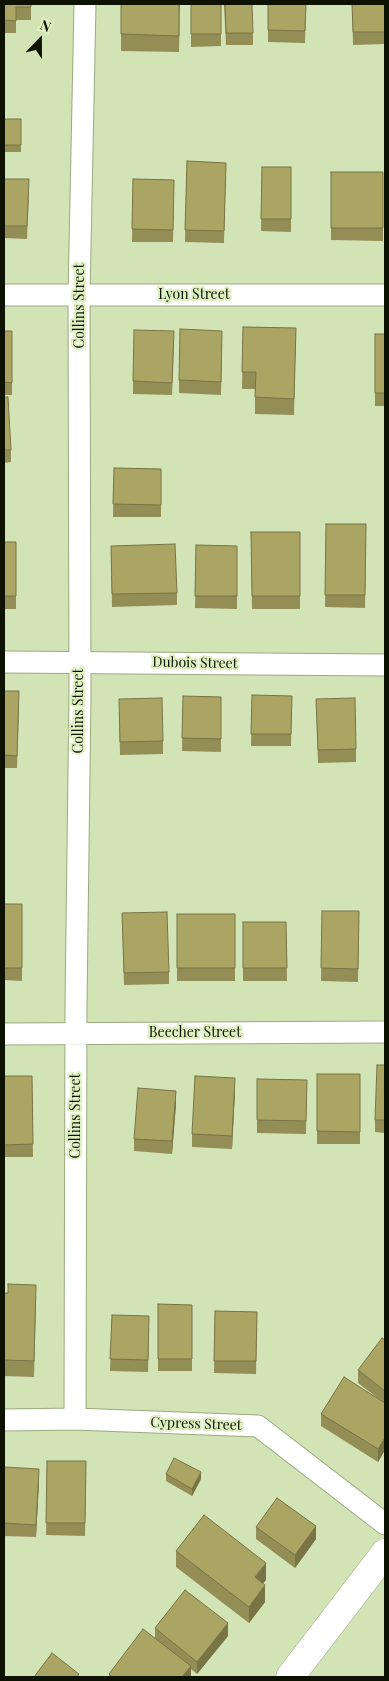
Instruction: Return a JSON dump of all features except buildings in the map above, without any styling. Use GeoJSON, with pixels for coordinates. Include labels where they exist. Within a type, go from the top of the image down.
{"type":"FeatureCollection","features":[{"type":"Feature","properties":{"kind":"main road"},"geometry":{"type":"LineString","coordinates":[[290,1677],[385,1553]]}},
{"type":"Feature","properties":{"kind":"street","name":"Collins Street"},"geometry":{"type":"LineString","coordinates":[[76,1419],[76,1034],[80,662],[79,295],[85,4]]}},
{"type":"Feature","properties":{"kind":"street","name":"Lyon Street"},"geometry":{"type":"LineString","coordinates":[[4,295],[385,295]]}},
{"type":"Feature","properties":{"kind":"street","name":"Dubois Street"},"geometry":{"type":"LineString","coordinates":[[4,662],[385,665]]}},
{"type":"Feature","properties":{"kind":"street","name":"Beecher Street"},"geometry":{"type":"LineString","coordinates":[[4,1034],[385,1032]]}},
{"type":"Feature","properties":{"kind":"street","name":"Cypress Street"},"geometry":{"type":"LineString","coordinates":[[4,1420],[76,1419],[258,1426],[385,1524]]}}]}
